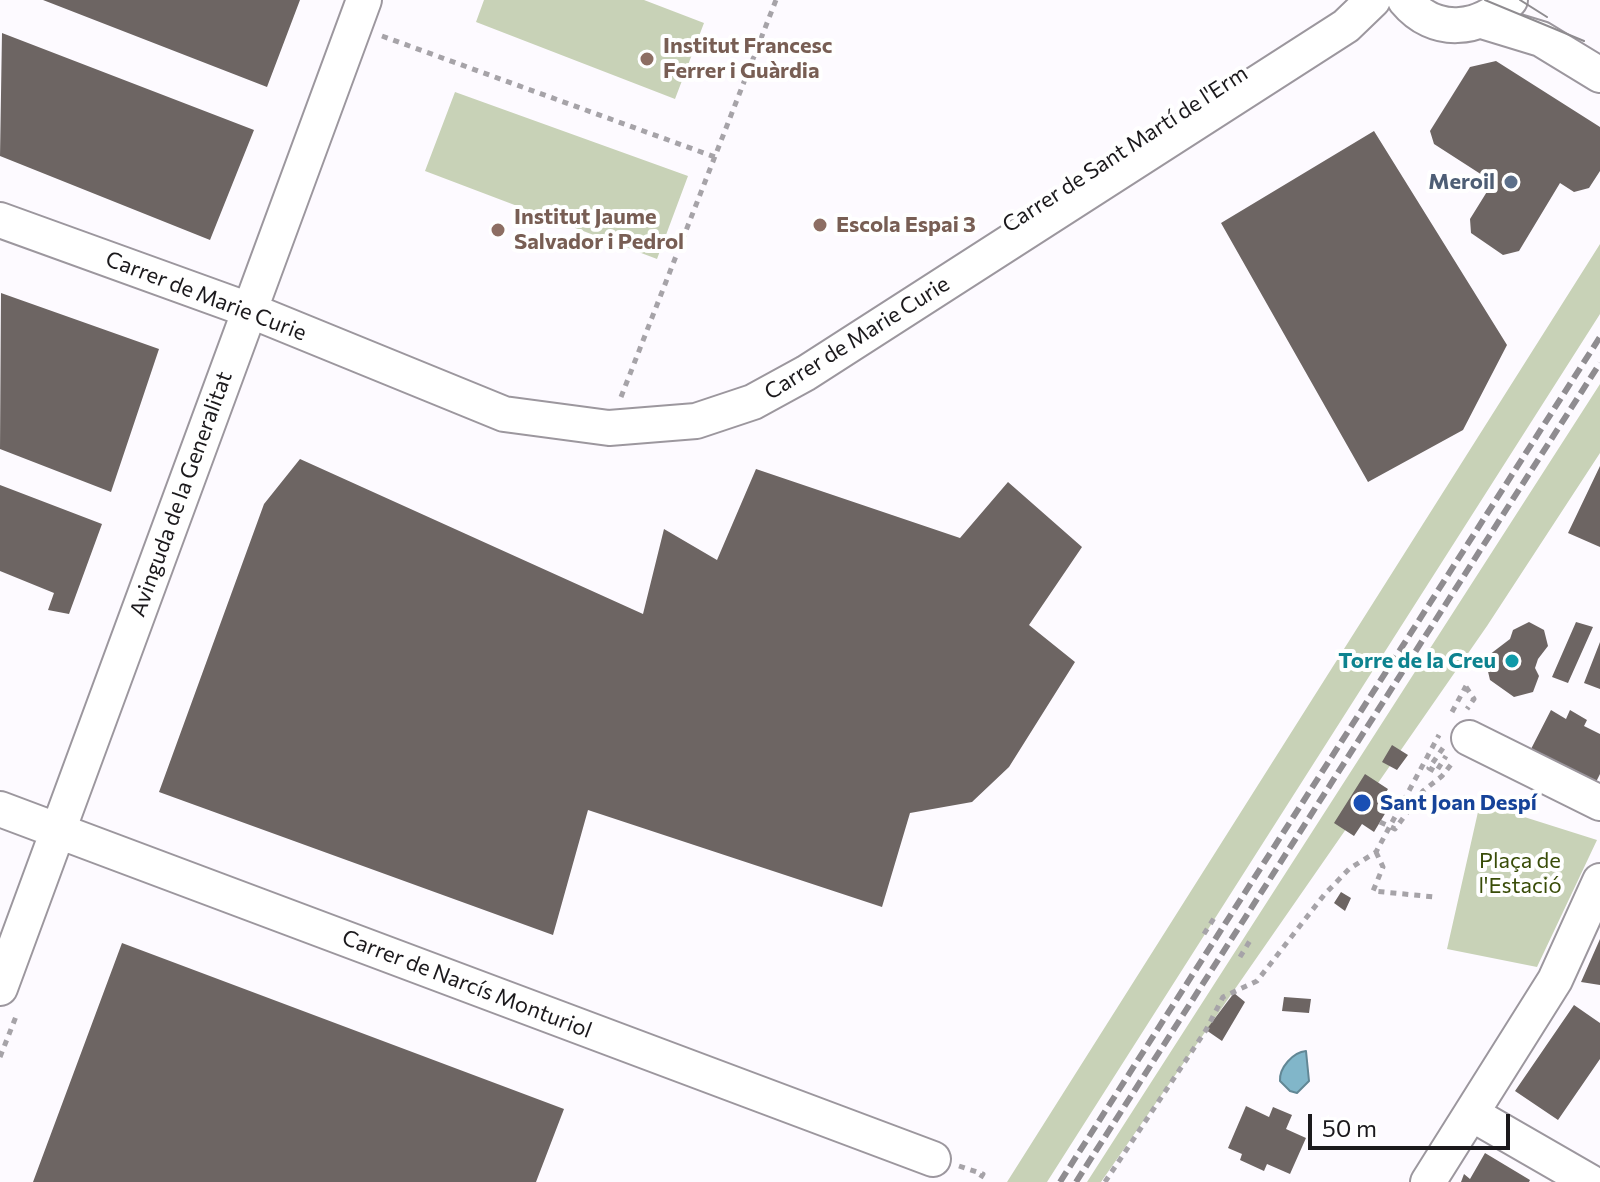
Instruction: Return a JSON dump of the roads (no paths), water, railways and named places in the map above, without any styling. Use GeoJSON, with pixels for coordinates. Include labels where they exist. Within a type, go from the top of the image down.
{"type":"FeatureCollection","features":[{"type":"Feature","properties":{"kind":"street","name":"Carrer de Marie Curie"},"geometry":{"type":"LineString","coordinates":[[0,220],[249,310],[504,414],[609,428],[696,421],[753,402],[806,373],[1346,26],[1373,0]]}},
{"type":"Feature","properties":{"kind":"street"},"geometry":{"type":"LineString","coordinates":[[1405,0],[1432,21],[1466,25],[1482,21],[1510,0]]}},
{"type":"Feature","properties":{"kind":"street"},"geometry":{"type":"LineString","coordinates":[[1528,0],[1541,39]]}},
{"type":"Feature","properties":{"kind":"street","name":"Avinguda de la Generalitat"},"geometry":{"type":"LineString","coordinates":[[0,988],[359,13]]}},
{"type":"Feature","properties":{"kind":"street"},"geometry":{"type":"LineString","coordinates":[[1482,21],[1541,39],[1600,75]]}},
{"type":"Feature","properties":{"kind":"street"},"geometry":{"type":"LineString","coordinates":[[1454,727],[1600,803]]}},
{"type":"Feature","properties":{"kind":"street","name":"Carrer de Narcís Monturiol"},"geometry":{"type":"LineString","coordinates":[[0,809],[933,1159]]}},
{"type":"Feature","properties":{"kind":"street"},"geometry":{"type":"LineString","coordinates":[[1428,1182],[1555,980],[1600,881]]}},
{"type":"Feature","properties":{"kind":"street"},"geometry":{"type":"LineString","coordinates":[[1472,1114],[1590,1182]]}},
{"type":"Feature","properties":{"kind":"water"},"geometry":{"type":"Polygon","coordinates":[[[1306,1051],[1309,1081],[1297,1093],[1290,1091],[1280,1081],[1284,1066],[1306,1051]]]}},
{"type":"Feature","properties":{"kind":"tram line"},"geometry":{"type":"LineString","coordinates":[[1485,0],[1584,41]]}},
{"type":"Feature","properties":{"kind":"tram line"},"geometry":{"type":"LineString","coordinates":[[1520,0],[1547,17]]}},
{"type":"Feature","properties":{"kind":"railway"},"geometry":{"type":"LineString","coordinates":[[1060,1182],[1600,337]]}},
{"type":"Feature","properties":{"kind":"railway"},"geometry":{"type":"LineString","coordinates":[[1076,1182],[1600,363]]}},
{"type":"Feature","properties":{"kind":"place","name":"Institut Francesc Ferrer i Guàrdia"},"geometry":{"type":"Point","coordinates":[647,59]}},
{"type":"Feature","properties":{"kind":"place","name":"Meroil"},"geometry":{"type":"Point","coordinates":[1511,182]}},
{"type":"Feature","properties":{"kind":"place","name":"Escola Espai 3"},"geometry":{"type":"Point","coordinates":[820,225]}},
{"type":"Feature","properties":{"kind":"place","name":"Institut Jaume Salvador i Pedrol"},"geometry":{"type":"Point","coordinates":[498,230]}},
{"type":"Feature","properties":{"kind":"place","name":"Torre de la Creu"},"geometry":{"type":"Point","coordinates":[1512,661]}},
{"type":"Feature","properties":{"kind":"place","name":"Sant Joan Despí"},"geometry":{"type":"Point","coordinates":[1362,803]}},
{"type":"Feature","properties":{"kind":"park label","name":"Plaça de l'Estació"},"geometry":{"type":"Point","coordinates":[1520,874]}}]}
